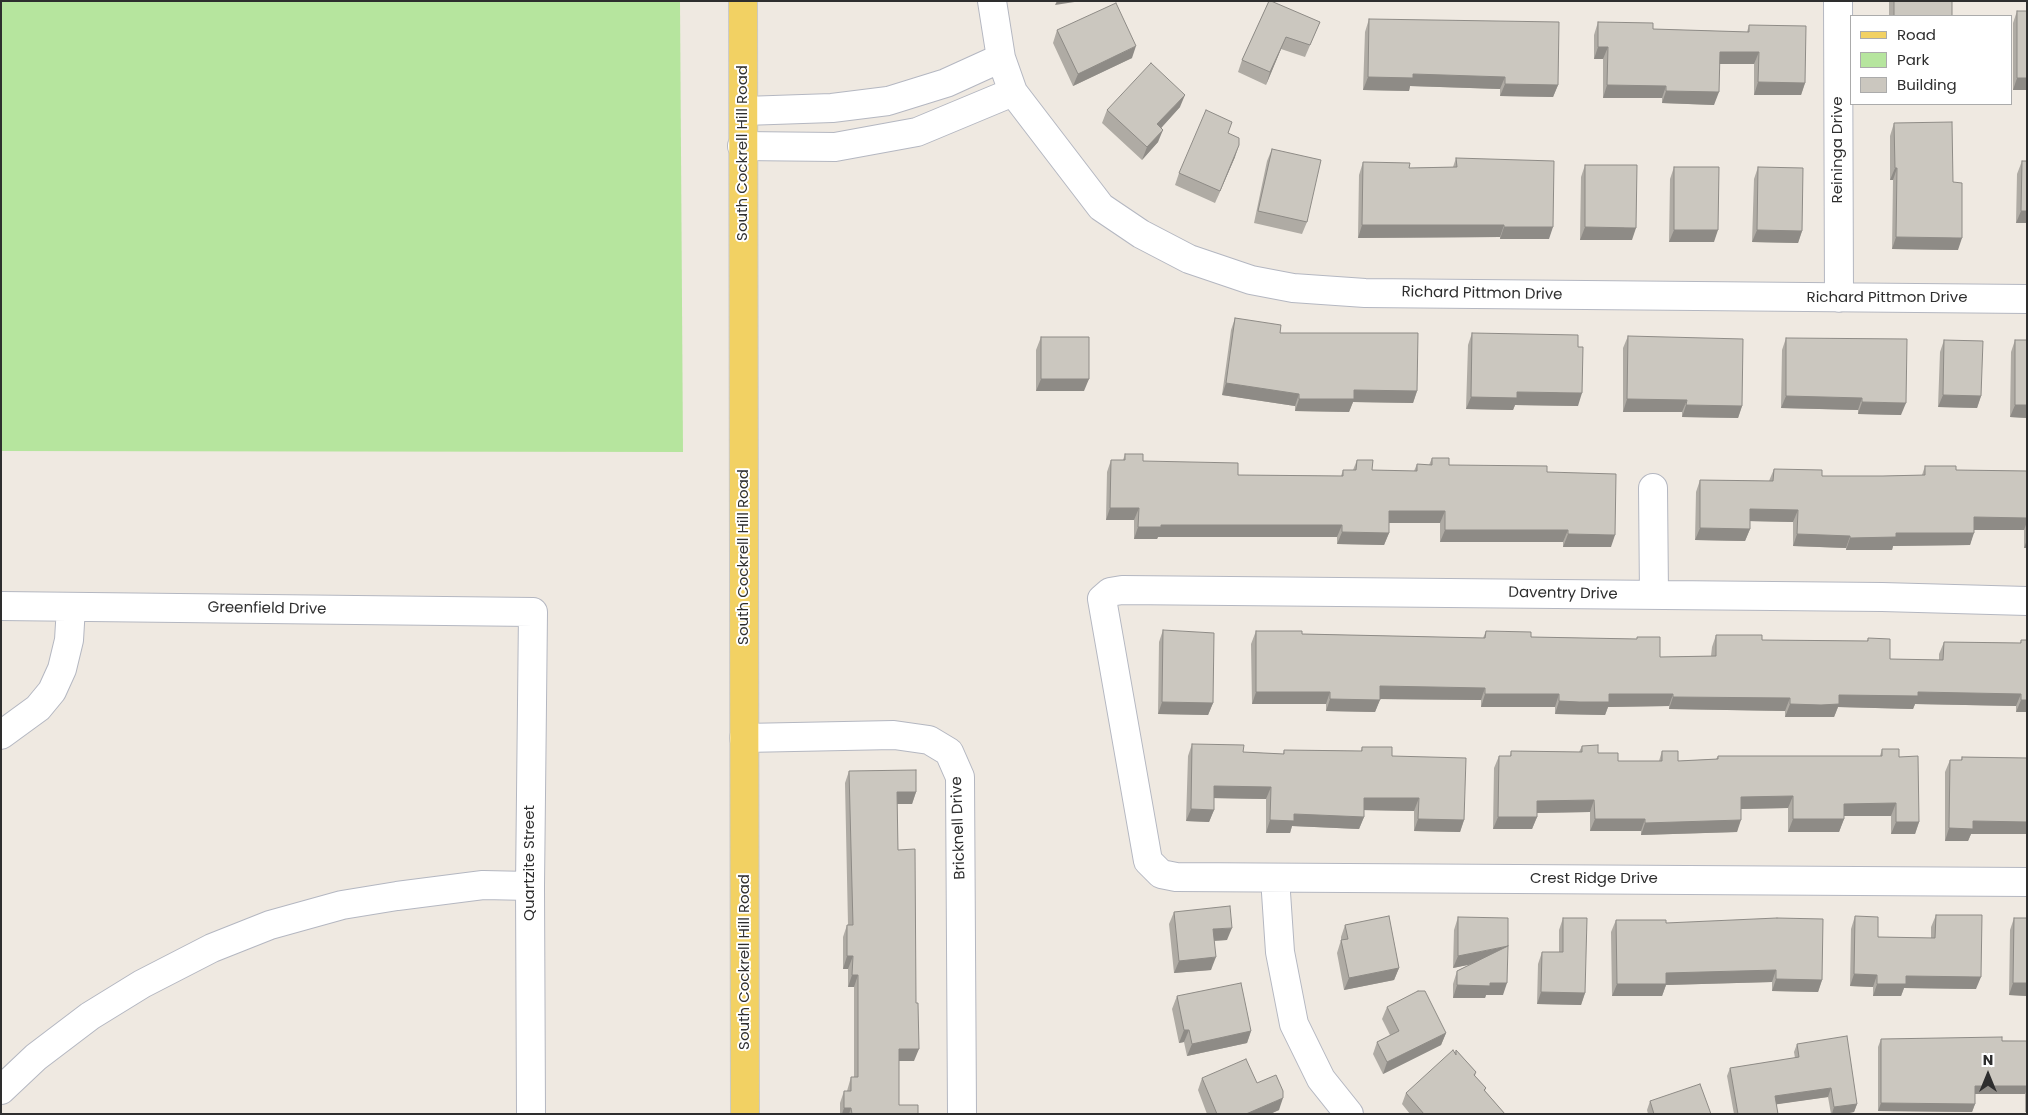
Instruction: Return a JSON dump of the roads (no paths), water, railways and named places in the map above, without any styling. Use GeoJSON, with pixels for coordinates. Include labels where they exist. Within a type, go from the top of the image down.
{"type":"FeatureCollection","features":[{"type":"Feature","properties":{"kind":"main road","name":"South Cockrell Hill Road"},"geometry":{"type":"LineString","coordinates":[[743,1],[745,1114]]}},
{"type":"Feature","properties":{"kind":"street","name":"Richard Pittmon Drive"},"geometry":{"type":"LineString","coordinates":[[992,1],[1001,58],[1013,92],[1101,207],[1141,234],[1189,259],[1251,280],[1293,288],[1365,292],[2027,299]]}},
{"type":"Feature","properties":{"kind":"street","name":"Reininga Drive"},"geometry":{"type":"LineString","coordinates":[[1838,1],[1839,298]]}},
{"type":"Feature","properties":{"kind":"street"},"geometry":{"type":"LineString","coordinates":[[744,111],[832,108],[888,101],[946,83],[1001,58]]}},
{"type":"Feature","properties":{"kind":"street"},"geometry":{"type":"LineString","coordinates":[[742,146],[835,147],[917,132],[1013,92]]}},
{"type":"Feature","properties":{"kind":"street"},"geometry":{"type":"LineString","coordinates":[[1653,488],[1654,595]]}},
{"type":"Feature","properties":{"kind":"street","name":"Daventry Drive"},"geometry":{"type":"LineString","coordinates":[[1161,874],[1148,861],[1102,599],[1110,592],[1122,590],[1654,595],[2027,601]]}},
{"type":"Feature","properties":{"kind":"street","name":"Greenfield Drive"},"geometry":{"type":"LineString","coordinates":[[1,606],[534,612]]}},
{"type":"Feature","properties":{"kind":"street"},"geometry":{"type":"LineString","coordinates":[[1,735],[38,708],[52,691],[62,669],[69,640],[71,607]]}},
{"type":"Feature","properties":{"kind":"street","name":"Quartzite Street"},"geometry":{"type":"LineString","coordinates":[[531,1114],[530,886],[534,612]]}},
{"type":"Feature","properties":{"kind":"street","name":"Bricknell Drive"},"geometry":{"type":"LineString","coordinates":[[744,738],[894,735],[929,740],[949,752],[960,777],[962,1114]]}},
{"type":"Feature","properties":{"kind":"street","name":"Crest Ridge Drive"},"geometry":{"type":"LineString","coordinates":[[1161,874],[1176,877],[1275,878],[2027,882]]}},
{"type":"Feature","properties":{"kind":"street"},"geometry":{"type":"LineString","coordinates":[[1275,878],[1280,952],[1294,1024],[1320,1079],[1349,1114]]}},
{"type":"Feature","properties":{"kind":"street"},"geometry":{"type":"LineString","coordinates":[[1,1090],[36,1057],[90,1016],[142,984],[212,948],[270,926],[342,905],[397,896],[483,886],[530,886]]}}]}
